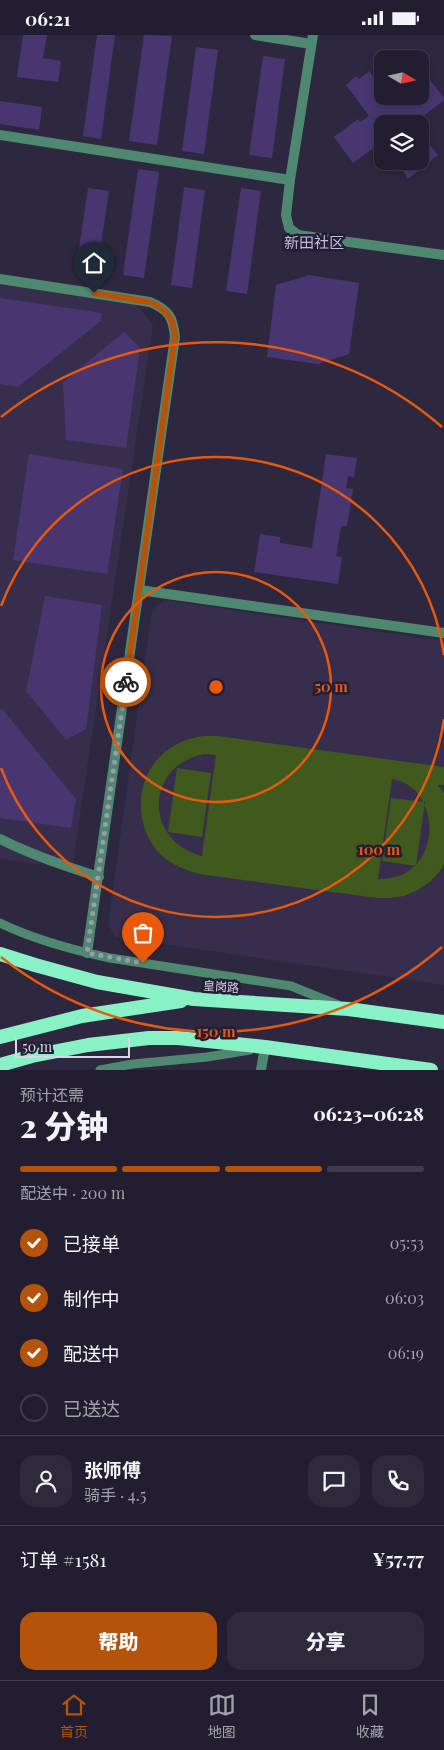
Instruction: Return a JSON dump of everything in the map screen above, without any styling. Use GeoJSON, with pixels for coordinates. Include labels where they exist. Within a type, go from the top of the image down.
{"type":"FeatureCollection","features":[{"type":"Feature","properties":{"kind":"highway","name":"皇岗路"},"geometry":{"type":"LineString","coordinates":[[0,954],[97,982],[194,999],[348,1009],[444,1022]]}},
{"type":"Feature","properties":{"kind":"highway"},"geometry":{"type":"LineString","coordinates":[[0,1037],[82,1016],[194,999]]}},
{"type":"Feature","properties":{"kind":"highway"},"geometry":{"type":"LineString","coordinates":[[0,1065],[32,1056],[88,1045],[178,1038],[265,1047],[431,1070]]}},
{"type":"Feature","properties":{"kind":"street"},"geometry":{"type":"LineString","coordinates":[[255,35],[312,39],[290,180],[286,215],[289,228],[298,235],[444,255]]}},
{"type":"Feature","properties":{"kind":"street"},"geometry":{"type":"LineString","coordinates":[[0,135],[290,180]]}},
{"type":"Feature","properties":{"kind":"street"},"geometry":{"type":"LineString","coordinates":[[0,279],[150,302],[165,310],[174,325],[175,337],[87,953]]}},
{"type":"Feature","properties":{"kind":"street"},"geometry":{"type":"LineString","coordinates":[[139,590],[444,633]]}},
{"type":"Feature","properties":{"kind":"street"},"geometry":{"type":"LineString","coordinates":[[0,839],[56,864],[98,877]]}},
{"type":"Feature","properties":{"kind":"street"},"geometry":{"type":"LineString","coordinates":[[261,1070],[265,1047]]}},
{"type":"Feature","properties":{"kind":"lane"},"geometry":{"type":"LineString","coordinates":[[0,923],[14,930],[59,945],[110,958],[292,986],[348,1009]]}},
{"type":"Feature","properties":{"kind":"lane"},"geometry":{"type":"LineString","coordinates":[[100,1070],[133,1064],[207,1057],[265,1047]]}},
{"type":"Feature","properties":{"kind":"shaded area"},"geometry":{"type":"Polygon","coordinates":[[[0,280],[133,300],[153,325],[72,869],[0,859],[0,280]]]}},
{"type":"Feature","properties":{"kind":"shaded area"},"geometry":{"type":"Polygon","coordinates":[[[164,600],[444,641],[444,985],[115,937],[108,924],[152,610],[164,600]]]}},
{"type":"Feature","properties":{"kind":"green space"},"geometry":{"type":"Polygon","coordinates":[[[204,736],[218,736],[444,767],[444,785],[438,785],[444,793],[444,864],[430,882],[418,890],[404,896],[377,898],[199,874],[174,864],[161,855],[145,831],[141,802],[143,788],[147,775],[155,762],[165,752],[179,743],[204,736]],[[205,754],[185,761],[171,772],[162,787],[159,803],[161,820],[169,835],[183,848],[202,856],[216,755],[205,754]],[[392,779],[378,879],[400,876],[415,865],[425,850],[429,833],[428,815],[421,798],[409,786],[392,779]]]}},
{"type":"Feature","properties":{"kind":"green space"},"geometry":{"type":"Polygon","coordinates":[[[177,768],[211,773],[202,837],[168,832],[177,768]]]}},
{"type":"Feature","properties":{"kind":"green space"},"geometry":{"type":"Polygon","coordinates":[[[391,798],[425,802],[416,866],[382,861],[391,798]]]}},
{"type":"Feature","properties":{"kind":"building"},"geometry":{"type":"Polygon","coordinates":[[[23,35],[47,35],[43,58],[61,61],[58,82],[17,77],[23,35]]]}},
{"type":"Feature","properties":{"kind":"building"},"geometry":{"type":"Polygon","coordinates":[[[97,35],[115,35],[101,139],[83,136],[97,35]]]}},
{"type":"Feature","properties":{"kind":"building"},"geometry":{"type":"Polygon","coordinates":[[[144,35],[172,36],[157,145],[129,141],[144,35]]]}},
{"type":"Feature","properties":{"kind":"building"},"geometry":{"type":"Polygon","coordinates":[[[196,47],[218,50],[204,154],[182,151],[196,47]]]}},
{"type":"Feature","properties":{"kind":"building"},"geometry":{"type":"Polygon","coordinates":[[[263,56],[285,59],[272,158],[249,155],[263,56]]]}},
{"type":"Feature","properties":{"kind":"building"},"geometry":{"type":"Polygon","coordinates":[[[369,71],[374,78],[374,105],[429,105],[429,78],[444,100],[425,115],[374,115],[374,148],[353,163],[334,137],[358,119],[360,122],[369,116],[346,85],[356,76],[359,79],[369,71]]]}},
{"type":"Feature","properties":{"kind":"building"},"geometry":{"type":"Polygon","coordinates":[[[0,101],[42,107],[39,130],[0,124],[0,101]]]}},
{"type":"Feature","properties":{"kind":"building"},"geometry":{"type":"Polygon","coordinates":[[[429,144],[438,155],[429,162],[429,144]]]}},
{"type":"Feature","properties":{"kind":"building"},"geometry":{"type":"Polygon","coordinates":[[[138,169],[159,172],[144,278],[123,275],[138,169]]]}},
{"type":"Feature","properties":{"kind":"building"},"geometry":{"type":"Polygon","coordinates":[[[403,170],[419,170],[408,179],[403,170]]]}},
{"type":"Feature","properties":{"kind":"building"},"geometry":{"type":"Polygon","coordinates":[[[184,187],[205,190],[192,288],[171,285],[184,187]]]}},
{"type":"Feature","properties":{"kind":"building"},"geometry":{"type":"Polygon","coordinates":[[[88,188],[109,191],[98,265],[77,262],[88,188]]]}},
{"type":"Feature","properties":{"kind":"building"},"geometry":{"type":"Polygon","coordinates":[[[241,188],[261,191],[247,294],[226,291],[241,188]]]}},
{"type":"Feature","properties":{"kind":"building"},"geometry":{"type":"Polygon","coordinates":[[[309,275],[359,283],[349,354],[318,364],[267,357],[276,285],[309,275]]]}},
{"type":"Feature","properties":{"kind":"building"},"geometry":{"type":"Polygon","coordinates":[[[0,298],[102,313],[101,321],[18,387],[0,384],[0,298]]]}},
{"type":"Feature","properties":{"kind":"building"},"geometry":{"type":"Polygon","coordinates":[[[124,332],[140,348],[126,448],[66,440],[63,382],[124,332]]]}},
{"type":"Feature","properties":{"kind":"building"},"geometry":{"type":"Polygon","coordinates":[[[29,454],[123,469],[107,574],[13,560],[29,454]]]}},
{"type":"Feature","properties":{"kind":"building"},"geometry":{"type":"Polygon","coordinates":[[[326,454],[357,458],[354,477],[348,476],[346,488],[353,489],[347,526],[341,526],[336,556],[342,557],[338,584],[254,572],[260,534],[280,537],[280,543],[312,548],[326,454]]]}},
{"type":"Feature","properties":{"kind":"building"},"geometry":{"type":"Polygon","coordinates":[[[45,596],[102,605],[86,729],[66,740],[26,691],[45,596]]]}},
{"type":"Feature","properties":{"kind":"building"},"geometry":{"type":"Polygon","coordinates":[[[2,709],[76,799],[71,828],[0,818],[0,710],[2,709]]]}},
{"type":"Feature","properties":{"kind":"way so far"},"geometry":{"type":"LineString","coordinates":[[126,682],[87,953],[143,963]]}},
{"type":"Feature","properties":{"kind":"district","name":"新田社区"},"geometry":{"type":"Point","coordinates":[314,242]}},
{"type":"Feature","properties":{"kind":"route"},"geometry":{"type":"LineString","coordinates":[[94,293],[158,305],[170,317],[174,325],[175,337],[126,682]]}}]}
